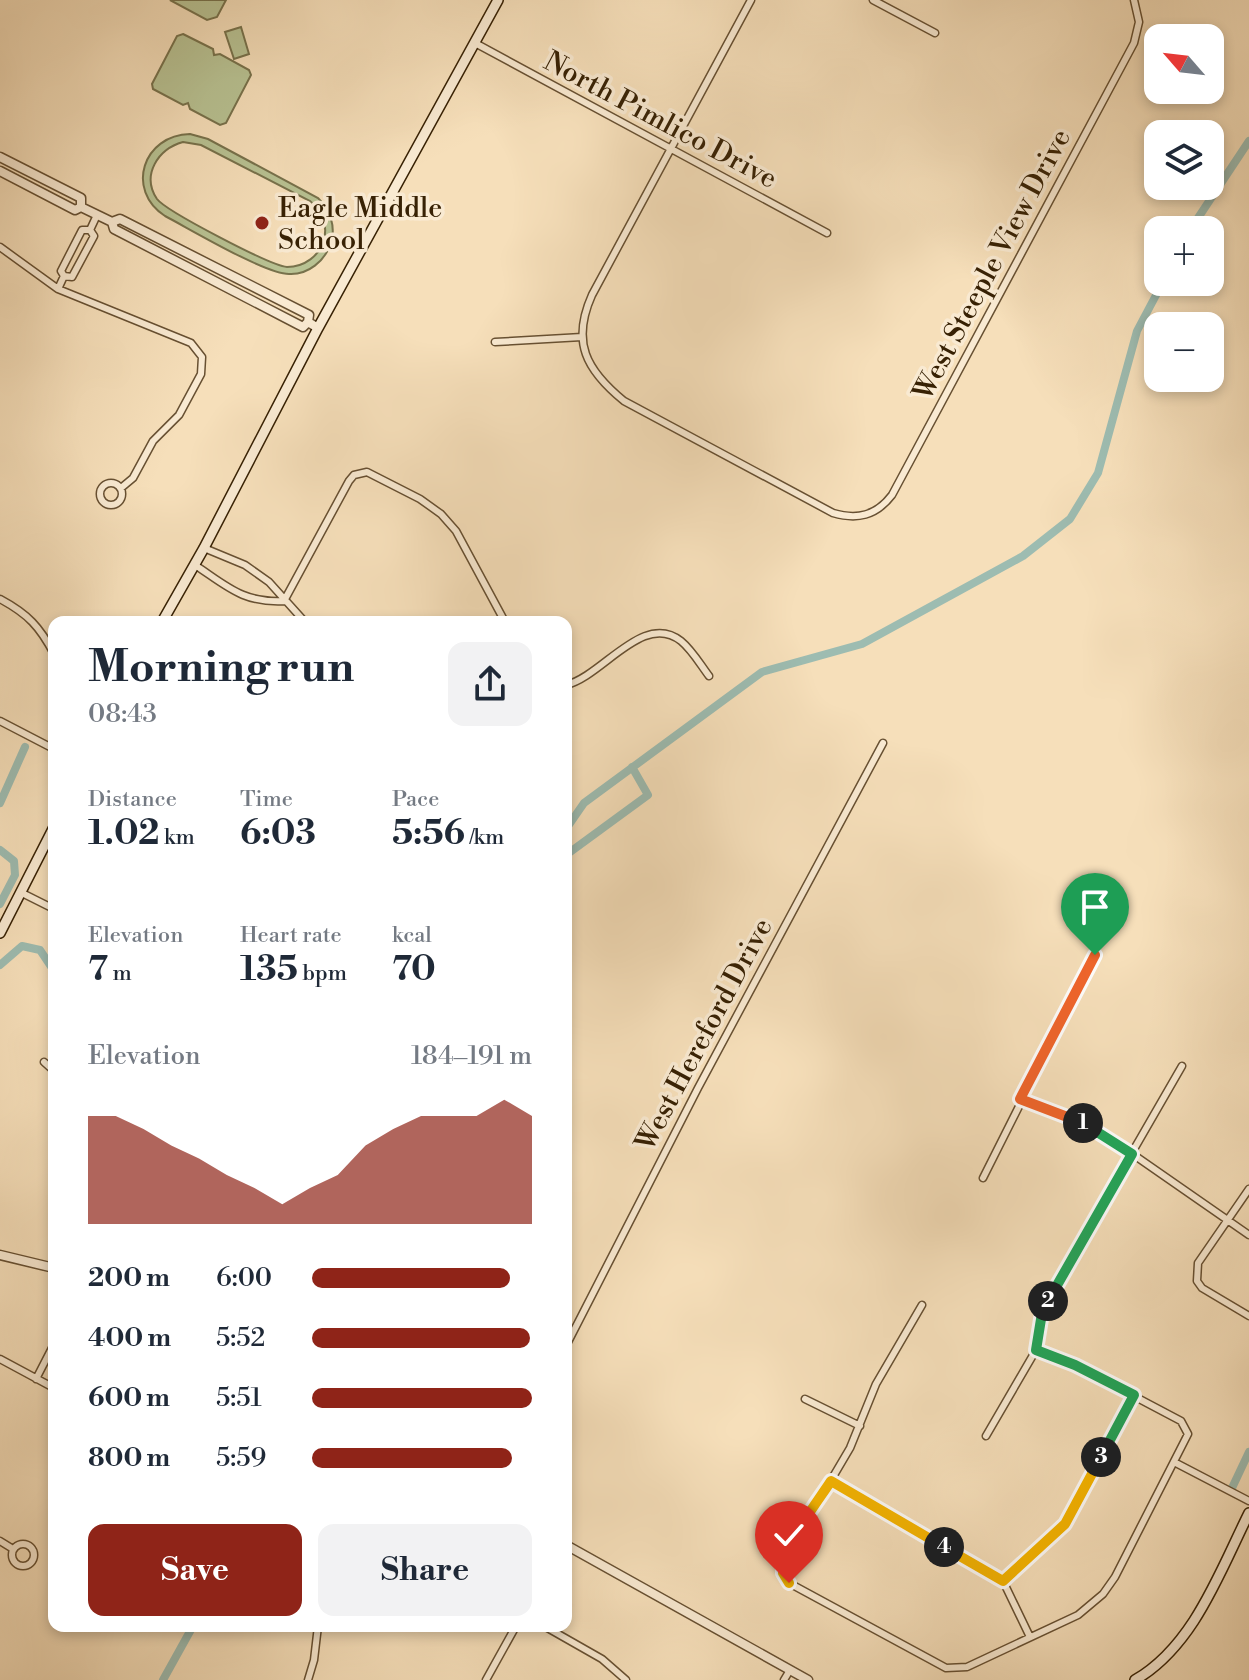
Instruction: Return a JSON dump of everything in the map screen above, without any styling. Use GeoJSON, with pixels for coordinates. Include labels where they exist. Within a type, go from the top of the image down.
{"type":"FeatureCollection","features":[{"type":"Feature","properties":{"kind":"main road"},"geometry":{"type":"LineString","coordinates":[[165,616],[318,328],[498,0]]}},
{"type":"Feature","properties":{"kind":"main road"},"geometry":{"type":"LineString","coordinates":[[0,933],[48,838]]}},
{"type":"Feature","properties":{"kind":"main road"},"geometry":{"type":"LineString","coordinates":[[1135,1680],[1178,1644],[1203,1604],[1249,1513]]}},
{"type":"Feature","properties":{"kind":"street"},"geometry":{"type":"LineString","coordinates":[[495,342],[582,337],[592,295],[751,0]]}},
{"type":"Feature","properties":{"kind":"street"},"geometry":{"type":"LineString","coordinates":[[873,0],[935,33]]}},
{"type":"Feature","properties":{"kind":"street","name":"West Steeple View Drive"},"geometry":{"type":"LineString","coordinates":[[582,337],[592,369],[604,385],[624,401],[833,513],[860,517],[884,505],[1134,43],[1139,22],[1134,0]]}},
{"type":"Feature","properties":{"kind":"street","name":"North Pimlico Drive"},"geometry":{"type":"LineString","coordinates":[[475,43],[827,233]]}},
{"type":"Feature","properties":{"kind":"street"},"geometry":{"type":"LineString","coordinates":[[0,157],[81,198],[81,207]]}},
{"type":"Feature","properties":{"kind":"street"},"geometry":{"type":"LineString","coordinates":[[0,171],[75,210],[81,207]]}},
{"type":"Feature","properties":{"kind":"street"},"geometry":{"type":"LineString","coordinates":[[81,207],[112,222],[120,219],[296,308],[309,315],[308,322],[318,328]]}},
{"type":"Feature","properties":{"kind":"street"},"geometry":{"type":"LineString","coordinates":[[90,230],[97,215]]}},
{"type":"Feature","properties":{"kind":"street"},"geometry":{"type":"LineString","coordinates":[[64,276],[61,271],[82,230],[90,230]]}},
{"type":"Feature","properties":{"kind":"street"},"geometry":{"type":"LineString","coordinates":[[64,276],[72,277],[94,236],[90,230]]}},
{"type":"Feature","properties":{"kind":"street"},"geometry":{"type":"LineString","coordinates":[[0,247],[58,289],[191,343],[202,357],[201,374],[179,415],[153,441],[133,478],[121,488]]}},
{"type":"Feature","properties":{"kind":"street"},"geometry":{"type":"LineString","coordinates":[[58,289],[64,276]]}},
{"type":"Feature","properties":{"kind":"street"},"geometry":{"type":"LineString","coordinates":[[284,601],[349,481],[361,472],[373,473],[441,514],[456,531],[502,616]]}},
{"type":"Feature","properties":{"kind":"street"},"geometry":{"type":"LineString","coordinates":[[204,548],[245,565],[269,582],[299,616]]}},
{"type":"Feature","properties":{"kind":"street"},"geometry":{"type":"LineString","coordinates":[[195,565],[242,596],[260,603],[284,601]]}},
{"type":"Feature","properties":{"kind":"street"},"geometry":{"type":"LineString","coordinates":[[0,599],[24,613],[43,632],[48,642]]}},
{"type":"Feature","properties":{"kind":"street"},"geometry":{"type":"LineString","coordinates":[[572,683],[648,633],[662,632],[684,643],[709,676]]}},
{"type":"Feature","properties":{"kind":"street"},"geometry":{"type":"LineString","coordinates":[[0,721],[48,746]]}},
{"type":"Feature","properties":{"kind":"street","name":"West Hereford Drive"},"geometry":{"type":"LineString","coordinates":[[572,1334],[713,1060],[883,743]]}},
{"type":"Feature","properties":{"kind":"street"},"geometry":{"type":"LineString","coordinates":[[20,892],[48,906]]}},
{"type":"Feature","properties":{"kind":"street"},"geometry":{"type":"LineString","coordinates":[[983,1178],[1095,955]]}},
{"type":"Feature","properties":{"kind":"street"},"geometry":{"type":"LineString","coordinates":[[44,1062],[48,1066]]}},
{"type":"Feature","properties":{"kind":"street"},"geometry":{"type":"LineString","coordinates":[[986,1436],[1036,1350],[1042,1313],[1054,1288],[1182,1066]]}},
{"type":"Feature","properties":{"kind":"street"},"geometry":{"type":"LineString","coordinates":[[1020,1099],[1087,1125],[1249,1235]]}},
{"type":"Feature","properties":{"kind":"street"},"geometry":{"type":"LineString","coordinates":[[1249,1189],[1198,1263],[1197,1281],[1202,1288],[1249,1316]]}},
{"type":"Feature","properties":{"kind":"street"},"geometry":{"type":"LineString","coordinates":[[0,1255],[48,1267]]}},
{"type":"Feature","properties":{"kind":"street"},"geometry":{"type":"LineString","coordinates":[[922,1305],[876,1384],[860,1426],[831,1481],[784,1560],[783,1573],[789,1583],[941,1666],[953,1669],[967,1667],[1078,1615],[1103,1594],[1115,1577],[1188,1434],[1181,1421],[1134,1395],[1075,1365],[1036,1350]]}},
{"type":"Feature","properties":{"kind":"street"},"geometry":{"type":"LineString","coordinates":[[36,1379],[48,1356]]}},
{"type":"Feature","properties":{"kind":"street"},"geometry":{"type":"LineString","coordinates":[[0,1359],[48,1385]]}},
{"type":"Feature","properties":{"kind":"street"},"geometry":{"type":"LineString","coordinates":[[1003,1581],[1065,1524],[1134,1395]]}},
{"type":"Feature","properties":{"kind":"street"},"geometry":{"type":"LineString","coordinates":[[805,1399],[860,1426]]}},
{"type":"Feature","properties":{"kind":"street"},"geometry":{"type":"LineString","coordinates":[[1174,1462],[1249,1501]]}},
{"type":"Feature","properties":{"kind":"street"},"geometry":{"type":"LineString","coordinates":[[831,1481],[1003,1581],[1030,1637]]}},
{"type":"Feature","properties":{"kind":"street"},"geometry":{"type":"LineString","coordinates":[[0,1541],[13,1549]]}},
{"type":"Feature","properties":{"kind":"street"},"geometry":{"type":"LineString","coordinates":[[572,1548],[804,1679]]}},
{"type":"Feature","properties":{"kind":"street"},"geometry":{"type":"LineString","coordinates":[[308,1680],[317,1632]]}},
{"type":"Feature","properties":{"kind":"street"},"geometry":{"type":"LineString","coordinates":[[486,1680],[513,1632]]}},
{"type":"Feature","properties":{"kind":"street"},"geometry":{"type":"LineString","coordinates":[[555,1632],[602,1659],[626,1680]]}},
{"type":"Feature","properties":{"kind":"street"},"geometry":{"type":"LineString","coordinates":[[784,1680],[790,1670]]}},
{"type":"Feature","properties":{"kind":"green space"},"geometry":{"type":"Polygon","coordinates":[[[170,0],[226,0],[217,17],[207,20],[170,0]]]}},
{"type":"Feature","properties":{"kind":"green space"},"geometry":{"type":"Polygon","coordinates":[[[241,27],[249,54],[234,59],[225,32],[241,27]]]}},
{"type":"Feature","properties":{"kind":"green space"},"geometry":{"type":"Polygon","coordinates":[[[183,34],[213,49],[214,55],[220,54],[249,70],[251,75],[226,123],[220,125],[190,109],[188,103],[183,105],[153,89],[152,84],[177,36],[183,34]]]}},
{"type":"Feature","properties":{"kind":"green space"},"geometry":{"type":"Polygon","coordinates":[[[190,134],[208,139],[318,198],[329,213],[332,224],[331,243],[325,256],[303,272],[278,272],[246,259],[165,216],[145,192],[143,179],[151,154],[174,137],[190,134]],[[183,142],[166,150],[160,157],[151,181],[157,199],[198,226],[277,264],[293,266],[305,263],[315,255],[322,245],[325,228],[320,213],[310,201],[201,145],[183,142]]]}},
{"type":"Feature","properties":{"kind":"waterway"},"geometry":{"type":"LineString","coordinates":[[1199,216],[1249,141]]}},
{"type":"Feature","properties":{"kind":"waterway"},"geometry":{"type":"LineString","coordinates":[[572,820],[584,803],[762,672],[862,644],[1023,556],[1070,519],[1098,473],[1137,331],[1156,296]]}},
{"type":"Feature","properties":{"kind":"waterway"},"geometry":{"type":"LineString","coordinates":[[0,803],[25,747]]}},
{"type":"Feature","properties":{"kind":"waterway"},"geometry":{"type":"LineString","coordinates":[[572,851],[648,795],[632,767]]}},
{"type":"Feature","properties":{"kind":"waterway"},"geometry":{"type":"LineString","coordinates":[[0,850],[14,861],[15,875],[0,904]]}},
{"type":"Feature","properties":{"kind":"waterway"},"geometry":{"type":"LineString","coordinates":[[0,965],[22,946],[40,950],[48,962]]}},
{"type":"Feature","properties":{"kind":"waterway"},"geometry":{"type":"LineString","coordinates":[[1232,1488],[1249,1452]]}},
{"type":"Feature","properties":{"kind":"waterway"},"geometry":{"type":"LineString","coordinates":[[163,1680],[190,1632]]}},
{"type":"Feature","properties":{"kind":"place","name":"Eagle Middle School"},"geometry":{"type":"Point","coordinates":[262,223]}},
{"type":"Feature","properties":{"kind":"route"},"geometry":{"type":"LineString","coordinates":[[789,1583],[783,1573],[784,1560],[831,1481],[1003,1581],[1065,1524],[1134,1395],[1075,1365],[1036,1350],[1042,1313],[1054,1288],[1132,1154],[1087,1125],[1020,1099],[1095,955]]}}]}
